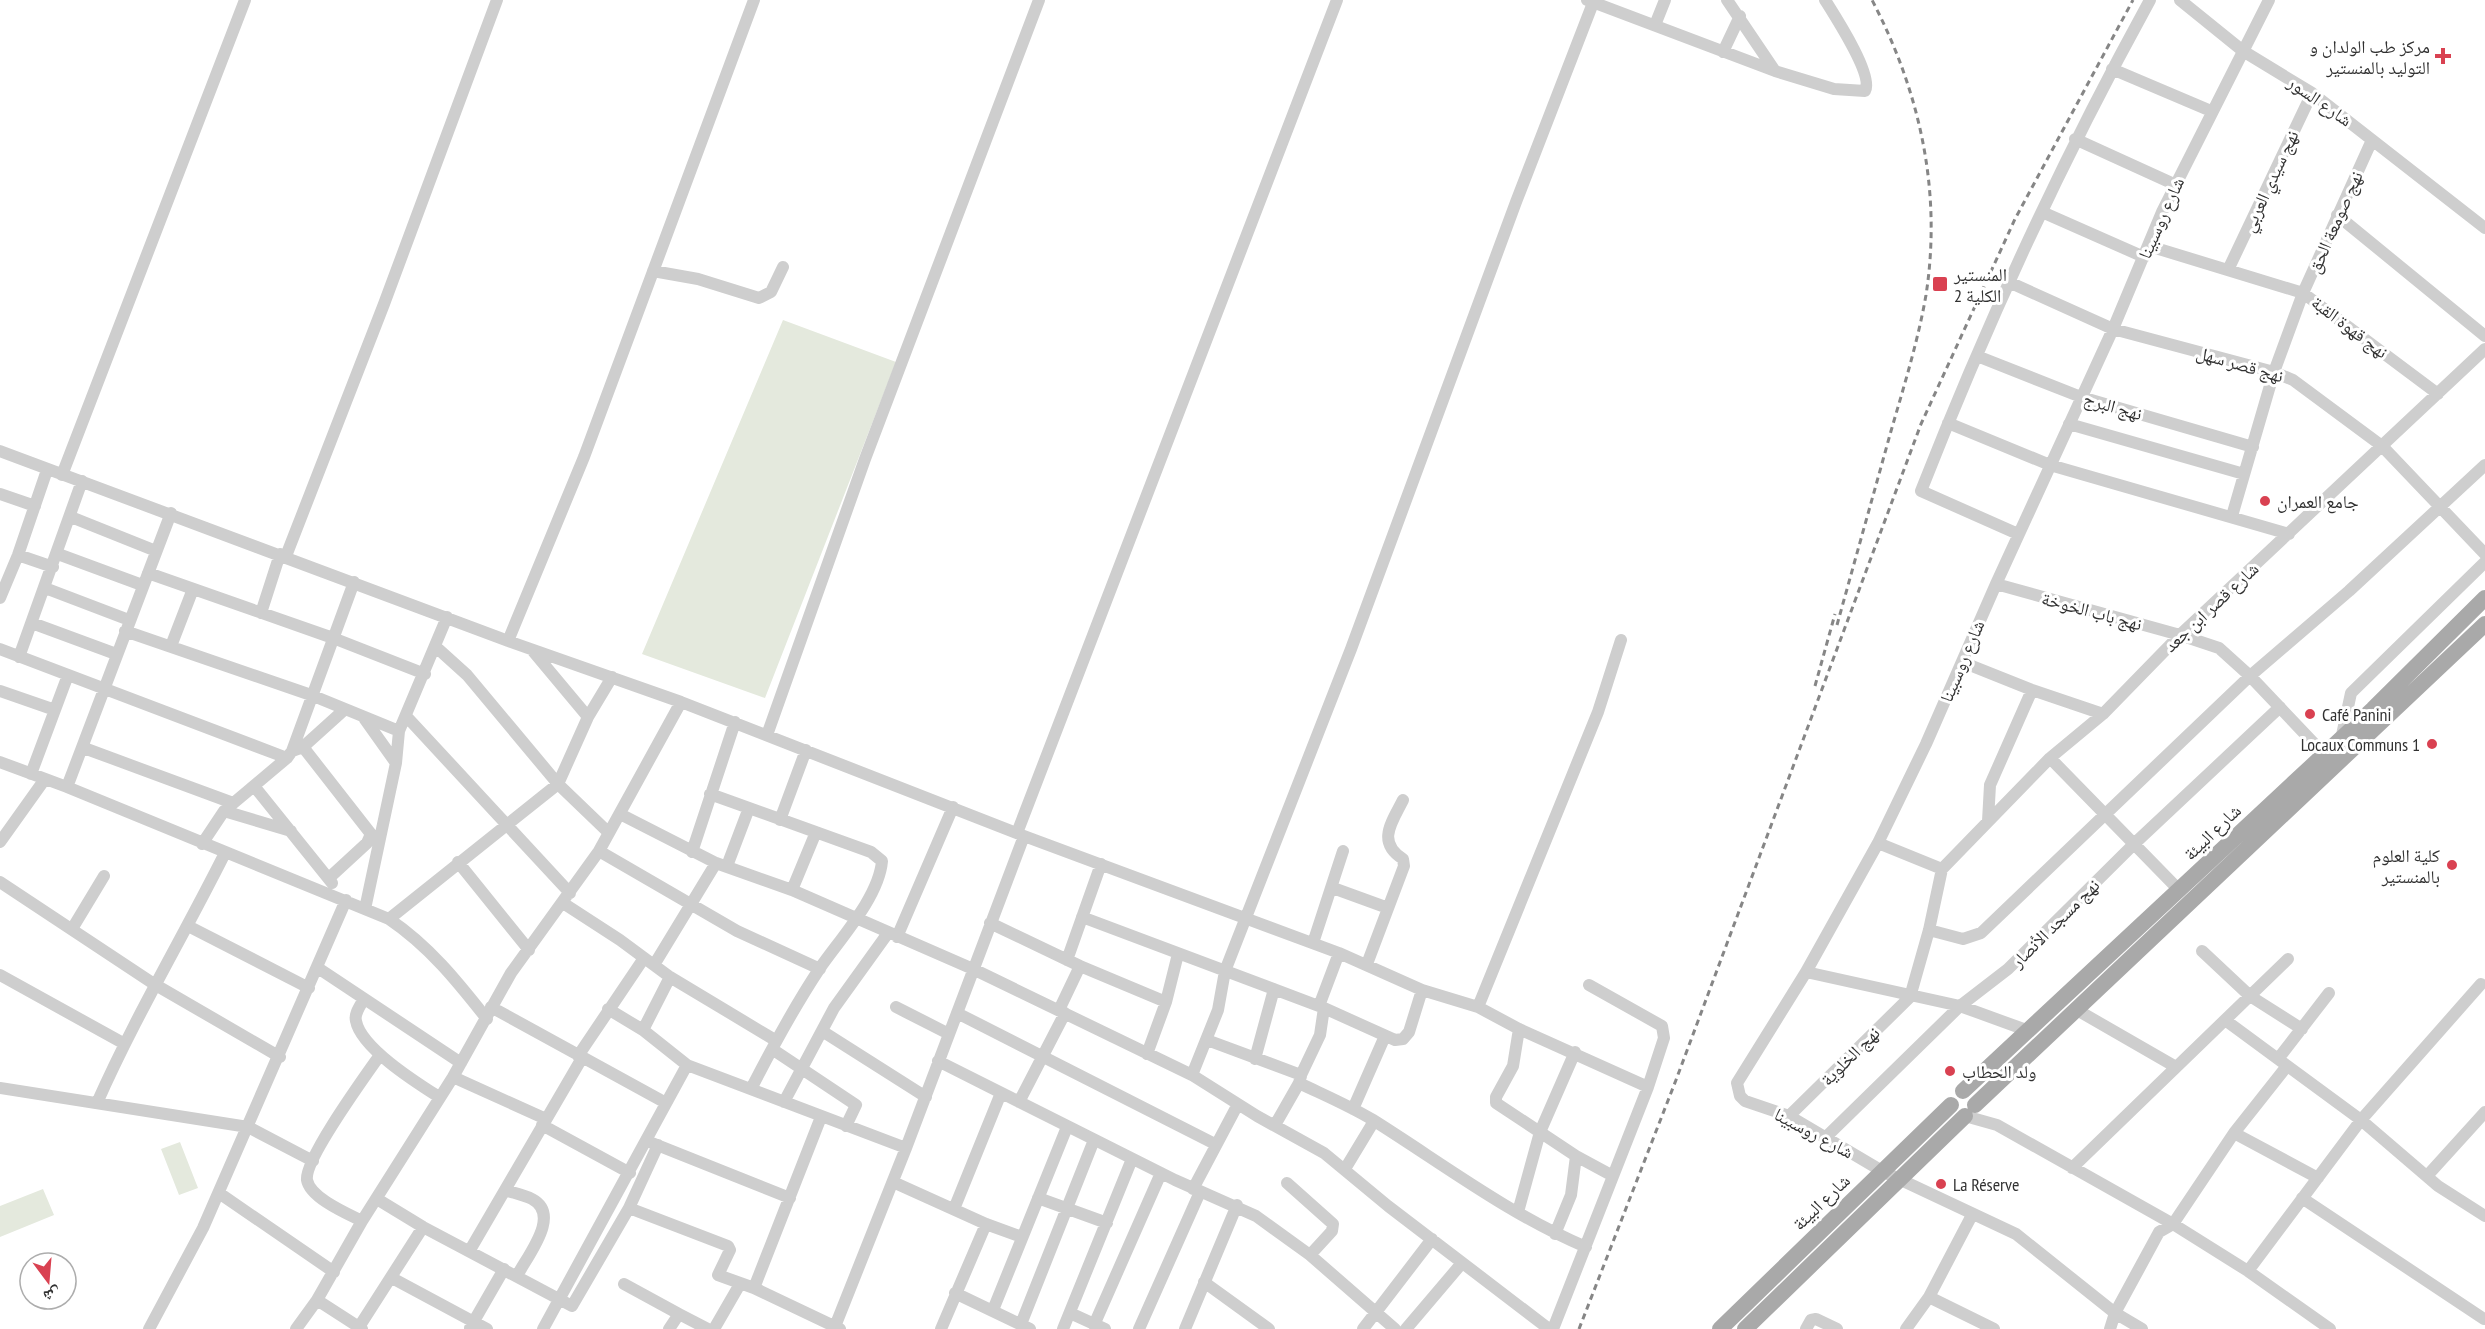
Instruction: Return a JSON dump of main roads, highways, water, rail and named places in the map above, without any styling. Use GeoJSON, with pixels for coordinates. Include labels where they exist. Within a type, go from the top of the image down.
{"type":"FeatureCollection","features":[{"type":"Feature","properties":{"kind":"main road","name":"شارع البيئة"},"geometry":{"type":"LineString","coordinates":[[1720,1329],[1951,1105],[1955,1094],[1963,1091],[2029,1031],[2485,598]]}},
{"type":"Feature","properties":{"kind":"main road","name":"شارع البيئة"},"geometry":{"type":"LineString","coordinates":[[1745,1329],[1970,1110],[2330,773],[2485,624]]}},
{"type":"Feature","properties":{"kind":"main road"},"geometry":{"type":"LineString","coordinates":[[2323,753],[2343,759]]}},
{"type":"Feature","properties":{"kind":"main road"},"geometry":{"type":"LineString","coordinates":[[2323,753],[2330,773]]}},
{"type":"Feature","properties":{"kind":"main road"},"geometry":{"type":"LineString","coordinates":[[1951,1105],[1954,1112],[1970,1110],[1974,1097],[1963,1091]]}},
{"type":"Feature","properties":{"kind":"railway"},"geometry":{"type":"LineString","coordinates":[[1837,625],[1915,346],[1926,295],[1930,256],[1929,180],[1923,143],[1903,70],[1872,0]]}},
{"type":"Feature","properties":{"kind":"railway"},"geometry":{"type":"LineString","coordinates":[[1579,1329],[1676,1080],[1921,424],[2015,219],[2133,0]]}},
{"type":"Feature","properties":{"kind":"railway"},"geometry":{"type":"LineString","coordinates":[[1815,686],[1835,614]]}},
{"type":"Feature","properties":{"kind":"place","name":"مركز طب الولدان و التوليد بالمنستير"},"geometry":{"type":"Point","coordinates":[2443,56]}},
{"type":"Feature","properties":{"kind":"place","name":"المنستير الكلية 2"},"geometry":{"type":"Point","coordinates":[1940,284]}},
{"type":"Feature","properties":{"kind":"place","name":"جامع العمران"},"geometry":{"type":"Point","coordinates":[2265,501]}},
{"type":"Feature","properties":{"kind":"place","name":"Café Panini"},"geometry":{"type":"Point","coordinates":[2310,714]}},
{"type":"Feature","properties":{"kind":"place","name":"Locaux Communs 1"},"geometry":{"type":"Point","coordinates":[2432,744]}},
{"type":"Feature","properties":{"kind":"place","name":"كلية العلوم بالمنستير"},"geometry":{"type":"Point","coordinates":[2452,865]}},
{"type":"Feature","properties":{"kind":"place","name":"ولد الحطاب"},"geometry":{"type":"Point","coordinates":[1950,1071]}},
{"type":"Feature","properties":{"kind":"place","name":"La Réserve"},"geometry":{"type":"Point","coordinates":[1941,1184]}}]}
